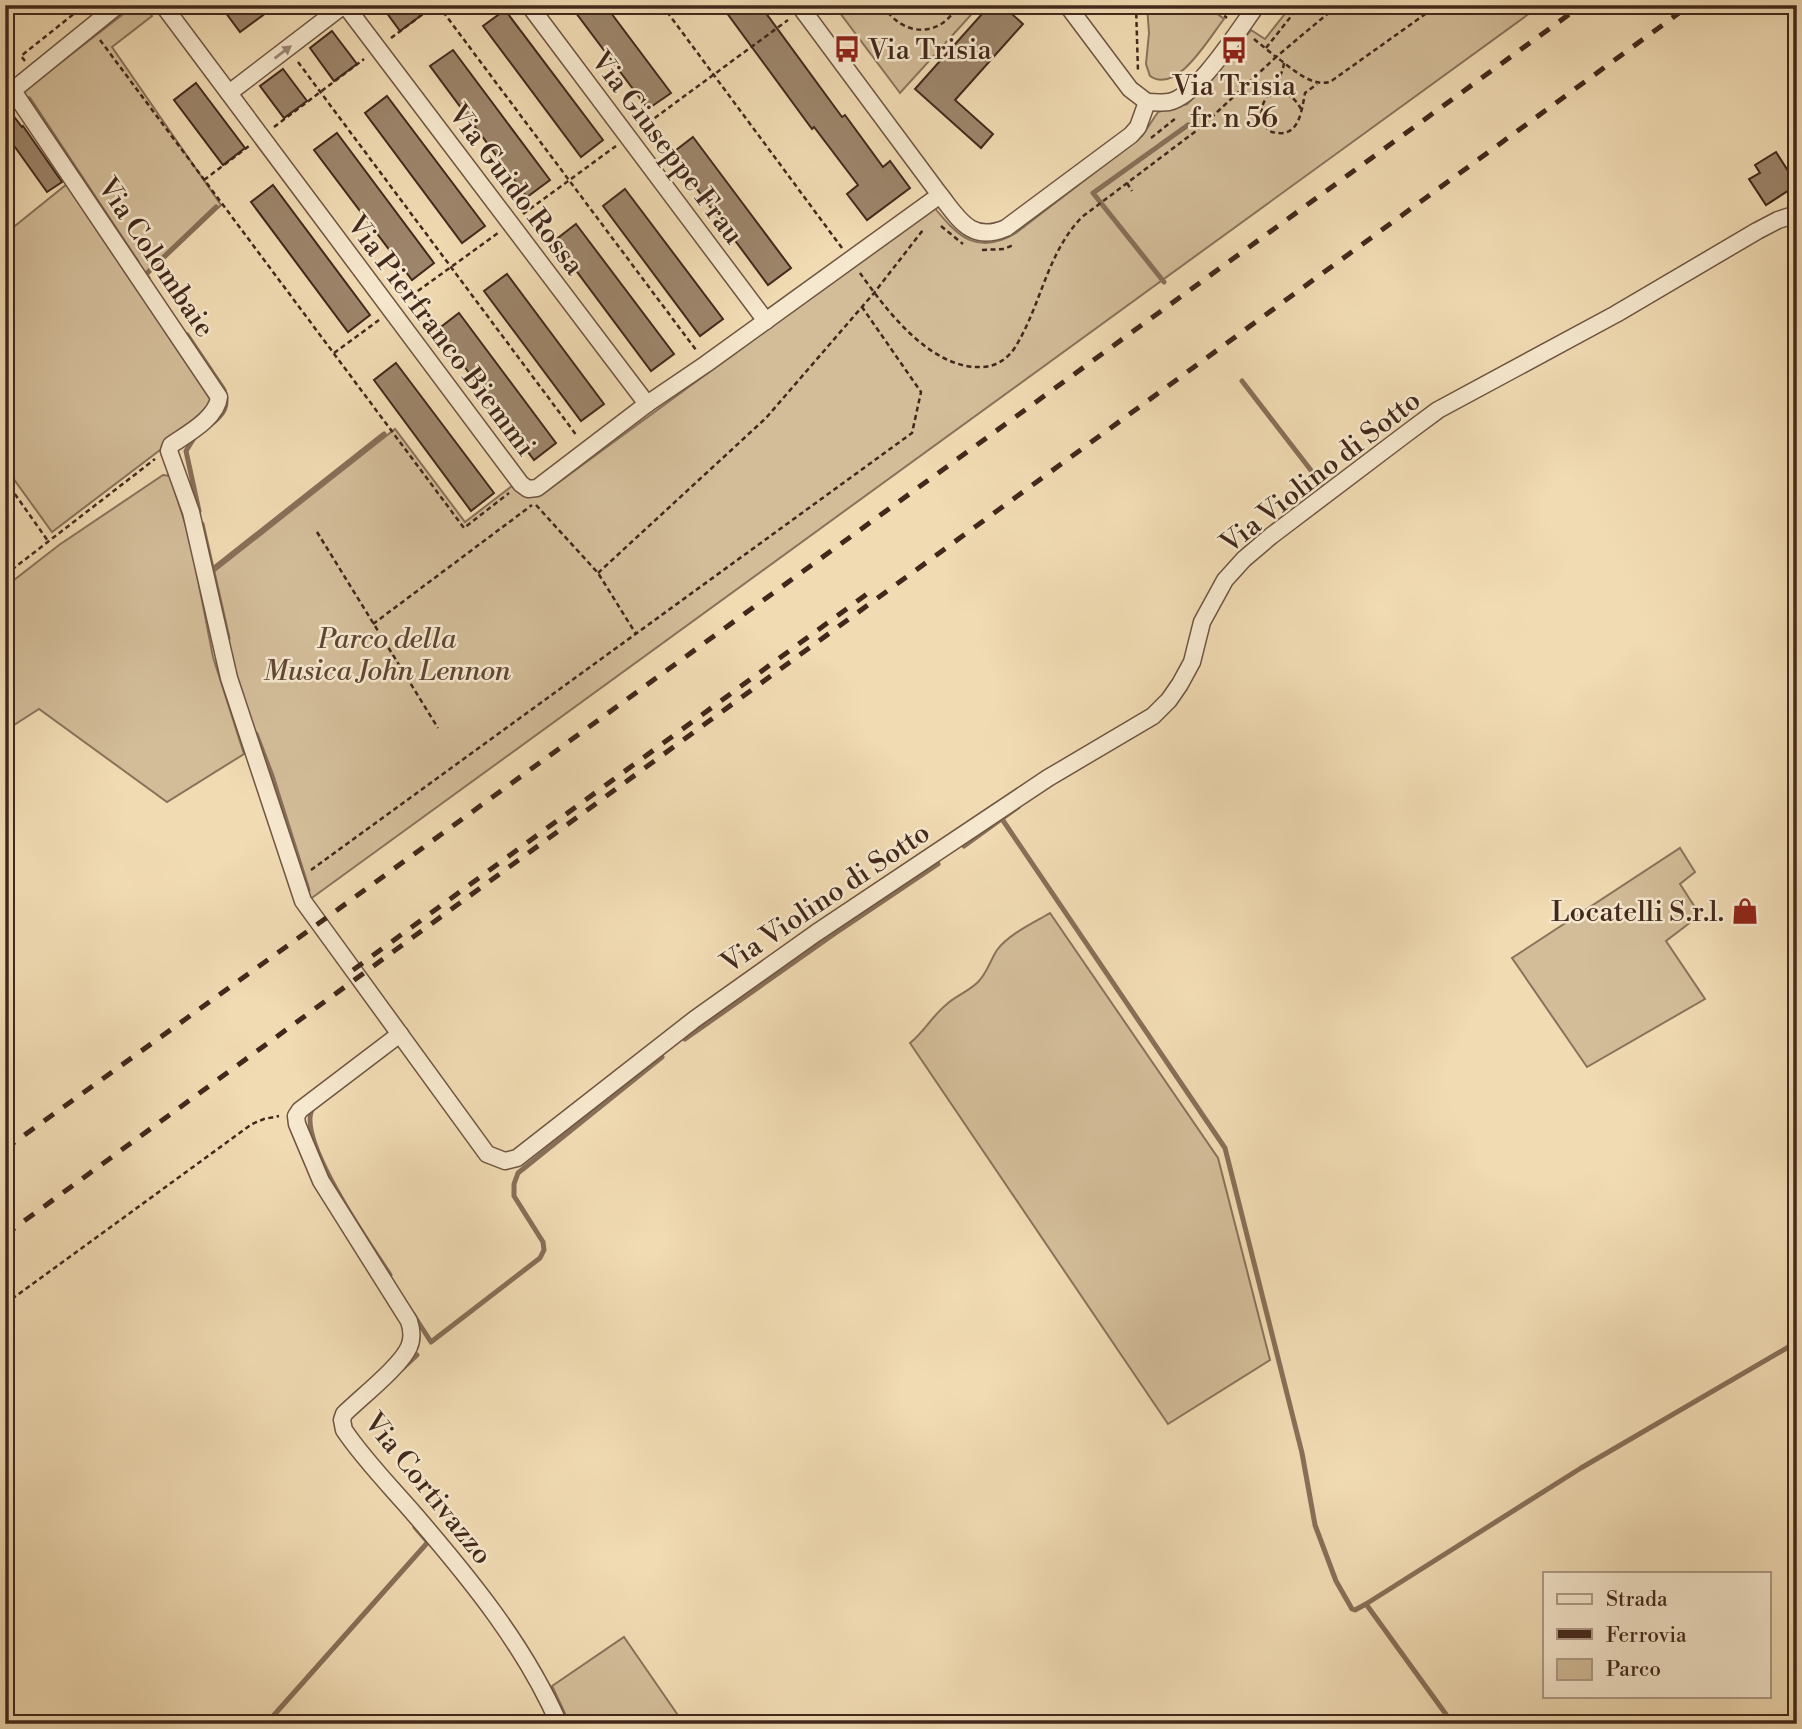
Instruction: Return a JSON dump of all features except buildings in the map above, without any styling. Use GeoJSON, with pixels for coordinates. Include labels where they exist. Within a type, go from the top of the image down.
{"type":"FeatureCollection","features":[{"type":"Feature","properties":{"kind":"street"},"geometry":{"type":"LineString","coordinates":[[9,85],[34,74],[118,5]]}},
{"type":"Feature","properties":{"kind":"street","name":"Via Pierfranco Biemmi"},"geometry":{"type":"LineString","coordinates":[[163,5],[521,484],[536,496],[647,404],[940,195]]}},
{"type":"Feature","properties":{"kind":"street"},"geometry":{"type":"LineString","coordinates":[[229,93],[345,5]]}},
{"type":"Feature","properties":{"kind":"street","name":"Via Guido Rossa"},"geometry":{"type":"LineString","coordinates":[[345,5],[647,404]]}},
{"type":"Feature","properties":{"kind":"street","name":"Via Giuseppe Frau"},"geometry":{"type":"LineString","coordinates":[[529,5],[766,321]]}},
{"type":"Feature","properties":{"kind":"street"},"geometry":{"type":"LineString","coordinates":[[1077,9],[1130,89],[1143,99],[1169,102],[1180,97],[1202,79],[1257,5]]}},
{"type":"Feature","properties":{"kind":"street"},"geometry":{"type":"LineString","coordinates":[[800,7],[940,195],[960,221],[971,230],[995,233],[1006,228],[1131,135],[1138,127],[1143,99]]}},
{"type":"Feature","properties":{"kind":"street","name":"Via Colombaie"},"geometry":{"type":"LineString","coordinates":[[9,85],[219,397],[212,414],[170,453]]}},
{"type":"Feature","properties":{"kind":"street","name":"Via Violino di Sotto"},"geometry":{"type":"LineString","coordinates":[[170,453],[191,512],[229,678],[303,901],[486,1154],[505,1161],[517,1158],[655,1048],[816,933],[1048,778],[1153,716],[1180,684],[1192,662],[1202,622],[1226,579],[1244,559],[1438,410],[1616,314],[1757,231],[1797,214]]}},
{"type":"Feature","properties":{"kind":"street"},"geometry":{"type":"LineString","coordinates":[[296,1116],[300,1110],[400,1034]]}},
{"type":"Feature","properties":{"kind":"street","name":"Via Cortivazzo"},"geometry":{"type":"LineString","coordinates":[[296,1116],[321,1181],[409,1321],[412,1331],[410,1346],[402,1358],[344,1414],[344,1430],[476,1587],[505,1628],[550,1703],[559,1724]]}},
{"type":"Feature","properties":{"kind":"path"},"geometry":{"type":"LineString","coordinates":[[34,74],[21,56],[85,5]]}},
{"type":"Feature","properties":{"kind":"path"},"geometry":{"type":"LineString","coordinates":[[204,180],[437,5],[706,364]]}},
{"type":"Feature","properties":{"kind":"path"},"geometry":{"type":"LineString","coordinates":[[883,5],[896,22],[916,30],[937,27],[953,15],[958,5]]}},
{"type":"Feature","properties":{"kind":"path"},"geometry":{"type":"LineString","coordinates":[[1136,5],[1143,99]]}},
{"type":"Feature","properties":{"kind":"path"},"geometry":{"type":"LineString","coordinates":[[1211,5],[1284,63],[1317,84]]}},
{"type":"Feature","properties":{"kind":"path"},"geometry":{"type":"LineString","coordinates":[[1266,48],[1300,5]]}},
{"type":"Feature","properties":{"kind":"path"},"geometry":{"type":"LineString","coordinates":[[1276,57],[1338,5]]}},
{"type":"Feature","properties":{"kind":"path"},"geometry":{"type":"LineString","coordinates":[[1284,63],[1282,77],[1262,103],[1261,114],[1269,131],[1277,134],[1286,133],[1300,120],[1305,93],[1317,84],[1330,82],[1342,75],[1438,5]]}},
{"type":"Feature","properties":{"kind":"path"},"geometry":{"type":"LineString","coordinates":[[334,353],[800,7]]}},
{"type":"Feature","properties":{"kind":"path"},"geometry":{"type":"LineString","coordinates":[[92,28],[464,528],[521,484]]}},
{"type":"Feature","properties":{"kind":"path"},"geometry":{"type":"LineString","coordinates":[[288,48],[588,451]]}},
{"type":"Feature","properties":{"kind":"path"},"geometry":{"type":"LineString","coordinates":[[1267,97],[1276,93],[1292,96],[1302,111]]}},
{"type":"Feature","properties":{"kind":"path"},"geometry":{"type":"LineString","coordinates":[[1148,140],[1180,115]]}},
{"type":"Feature","properties":{"kind":"path"},"geometry":{"type":"LineString","coordinates":[[1127,183],[1132,191]]}},
{"type":"Feature","properties":{"kind":"path"},"geometry":{"type":"LineString","coordinates":[[940,223],[945,232],[966,245]]}},
{"type":"Feature","properties":{"kind":"path"},"geometry":{"type":"LineString","coordinates":[[598,573],[766,418],[862,307],[925,226]]}},
{"type":"Feature","properties":{"kind":"path"},"geometry":{"type":"LineString","coordinates":[[973,249],[1004,249],[1020,240]]}},
{"type":"Feature","properties":{"kind":"path"},"geometry":{"type":"LineString","coordinates":[[314,867],[912,433],[921,392],[862,307]]}},
{"type":"Feature","properties":{"kind":"path"},"geometry":{"type":"LineString","coordinates":[[5,575],[170,453]]}},
{"type":"Feature","properties":{"kind":"path"},"geometry":{"type":"LineString","coordinates":[[5,480],[48,541]]}},
{"type":"Feature","properties":{"kind":"path"},"geometry":{"type":"LineString","coordinates":[[373,624],[536,496],[598,573],[636,634]]}},
{"type":"Feature","properties":{"kind":"path"},"geometry":{"type":"LineString","coordinates":[[317,532],[438,728]]}},
{"type":"Feature","properties":{"kind":"path"},"geometry":{"type":"LineString","coordinates":[[5,1304],[252,1124],[264,1119],[296,1116]]}},
{"type":"Feature","properties":{"kind":"green space"},"geometry":{"type":"Polygon","coordinates":[[[135,5],[143,5],[152,16],[112,47],[221,205],[144,278],[21,93],[135,5]]]}},
{"type":"Feature","properties":{"kind":"green space"},"geometry":{"type":"Polygon","coordinates":[[[834,5],[980,5],[900,93],[834,5]]]}},
{"type":"Feature","properties":{"kind":"green space"},"geometry":{"type":"Polygon","coordinates":[[[1147,5],[1206,5],[1224,19],[1192,62],[1171,78],[1160,80],[1150,76],[1146,64],[1149,33],[1147,5]]]}},
{"type":"Feature","properties":{"kind":"green space","name":"Parco della Musica John Lennon"},"geometry":{"type":"Polygon","coordinates":[[[1292,5],[1541,5],[309,900],[234,682],[211,574],[395,429],[465,522],[512,486],[528,495],[544,493],[934,207],[952,227],[970,240],[991,243],[1016,233],[1142,136],[1158,112],[1187,104],[1209,82],[1251,30],[1265,39],[1292,5]]]}},
{"type":"Feature","properties":{"kind":"green space"},"geometry":{"type":"Polygon","coordinates":[[[67,184],[210,399],[211,405],[164,447],[52,532],[5,467],[5,234],[67,184]]]}},
{"type":"Feature","properties":{"kind":"green space"},"geometry":{"type":"Polygon","coordinates":[[[163,475],[170,476],[190,539],[213,657],[244,754],[167,802],[39,709],[11,727],[5,719],[5,587],[59,545],[163,475]]]}},
{"type":"Feature","properties":{"kind":"green space"},"geometry":{"type":"Polygon","coordinates":[[[1680,848],[1695,872],[1680,884],[1700,915],[1666,941],[1705,999],[1587,1067],[1512,958],[1680,848]]]}},
{"type":"Feature","properties":{"kind":"green space"},"geometry":{"type":"Polygon","coordinates":[[[1050,913],[1218,1158],[1270,1360],[1168,1424],[910,1043],[942,1009],[978,982],[1002,944],[1050,913]]]}},
{"type":"Feature","properties":{"kind":"green space"},"geometry":{"type":"Polygon","coordinates":[[[624,1637],[684,1724],[570,1724],[552,1686],[624,1637]]]}},
{"type":"Feature","properties":{"kind":"waterway"},"geometry":{"type":"LineString","coordinates":[[29,99],[137,262]]}},
{"type":"Feature","properties":{"kind":"waterway"},"geometry":{"type":"LineString","coordinates":[[1164,282],[1093,193],[1188,125]]}},
{"type":"Feature","properties":{"kind":"waterway"},"geometry":{"type":"LineString","coordinates":[[148,278],[145,275],[216,207]]}},
{"type":"Feature","properties":{"kind":"waterway"},"geometry":{"type":"LineString","coordinates":[[187,335],[226,396],[224,410],[210,425]]}},
{"type":"Feature","properties":{"kind":"waterway"},"geometry":{"type":"LineString","coordinates":[[1242,381],[1327,491]]}},
{"type":"Feature","properties":{"kind":"waterway"},"geometry":{"type":"LineString","coordinates":[[213,569],[384,434]]}},
{"type":"Feature","properties":{"kind":"waterway"},"geometry":{"type":"LineString","coordinates":[[194,438],[186,451],[199,511]]}},
{"type":"Feature","properties":{"kind":"waterway"},"geometry":{"type":"LineString","coordinates":[[202,524],[228,638]]}},
{"type":"Feature","properties":{"kind":"waterway"},"geometry":{"type":"LineString","coordinates":[[256,734],[308,890]]}},
{"type":"Feature","properties":{"kind":"waterway"},"geometry":{"type":"LineString","coordinates":[[964,846],[1018,807]]}},
{"type":"Feature","properties":{"kind":"waterway"},"geometry":{"type":"LineString","coordinates":[[1002,819],[1225,1148],[1302,1453],[1315,1525],[1336,1581],[1352,1609],[1366,1604]]}},
{"type":"Feature","properties":{"kind":"waterway"},"geometry":{"type":"LineString","coordinates":[[685,1039],[938,864]]}},
{"type":"Feature","properties":{"kind":"waterway"},"geometry":{"type":"LineString","coordinates":[[413,1314],[431,1342],[540,1258],[544,1250],[543,1242],[514,1196],[518,1173],[662,1057]]}},
{"type":"Feature","properties":{"kind":"waterway"},"geometry":{"type":"LineString","coordinates":[[313,1108],[310,1122],[314,1142],[324,1166],[353,1218],[390,1275]]}},
{"type":"Feature","properties":{"kind":"waterway"},"geometry":{"type":"LineString","coordinates":[[1453,1724],[1366,1604],[1581,1468],[1797,1342]]}},
{"type":"Feature","properties":{"kind":"waterway"},"geometry":{"type":"LineString","coordinates":[[402,1369],[417,1355]]}},
{"type":"Feature","properties":{"kind":"waterway"},"geometry":{"type":"LineString","coordinates":[[266,1724],[428,1542],[415,1527]]}},
{"type":"Feature","properties":{"kind":"railway"},"geometry":{"type":"LineString","coordinates":[[5,1149],[1582,5]]}},
{"type":"Feature","properties":{"kind":"railway"},"geometry":{"type":"LineString","coordinates":[[5,1235],[1690,5]]}},
{"type":"Feature","properties":{"kind":"railway"},"geometry":{"type":"LineString","coordinates":[[353,970],[867,594]]}},
{"type":"Feature","properties":{"kind":"place","name":"Via Trisia"},"geometry":{"type":"Point","coordinates":[847,49]}},
{"type":"Feature","properties":{"kind":"place","name":"Via Trisia fr. n 56"},"geometry":{"type":"Point","coordinates":[1234,50]}},
{"type":"Feature","properties":{"kind":"place","name":"Locatelli S.r.l."},"geometry":{"type":"Point","coordinates":[1745,911]}}]}
